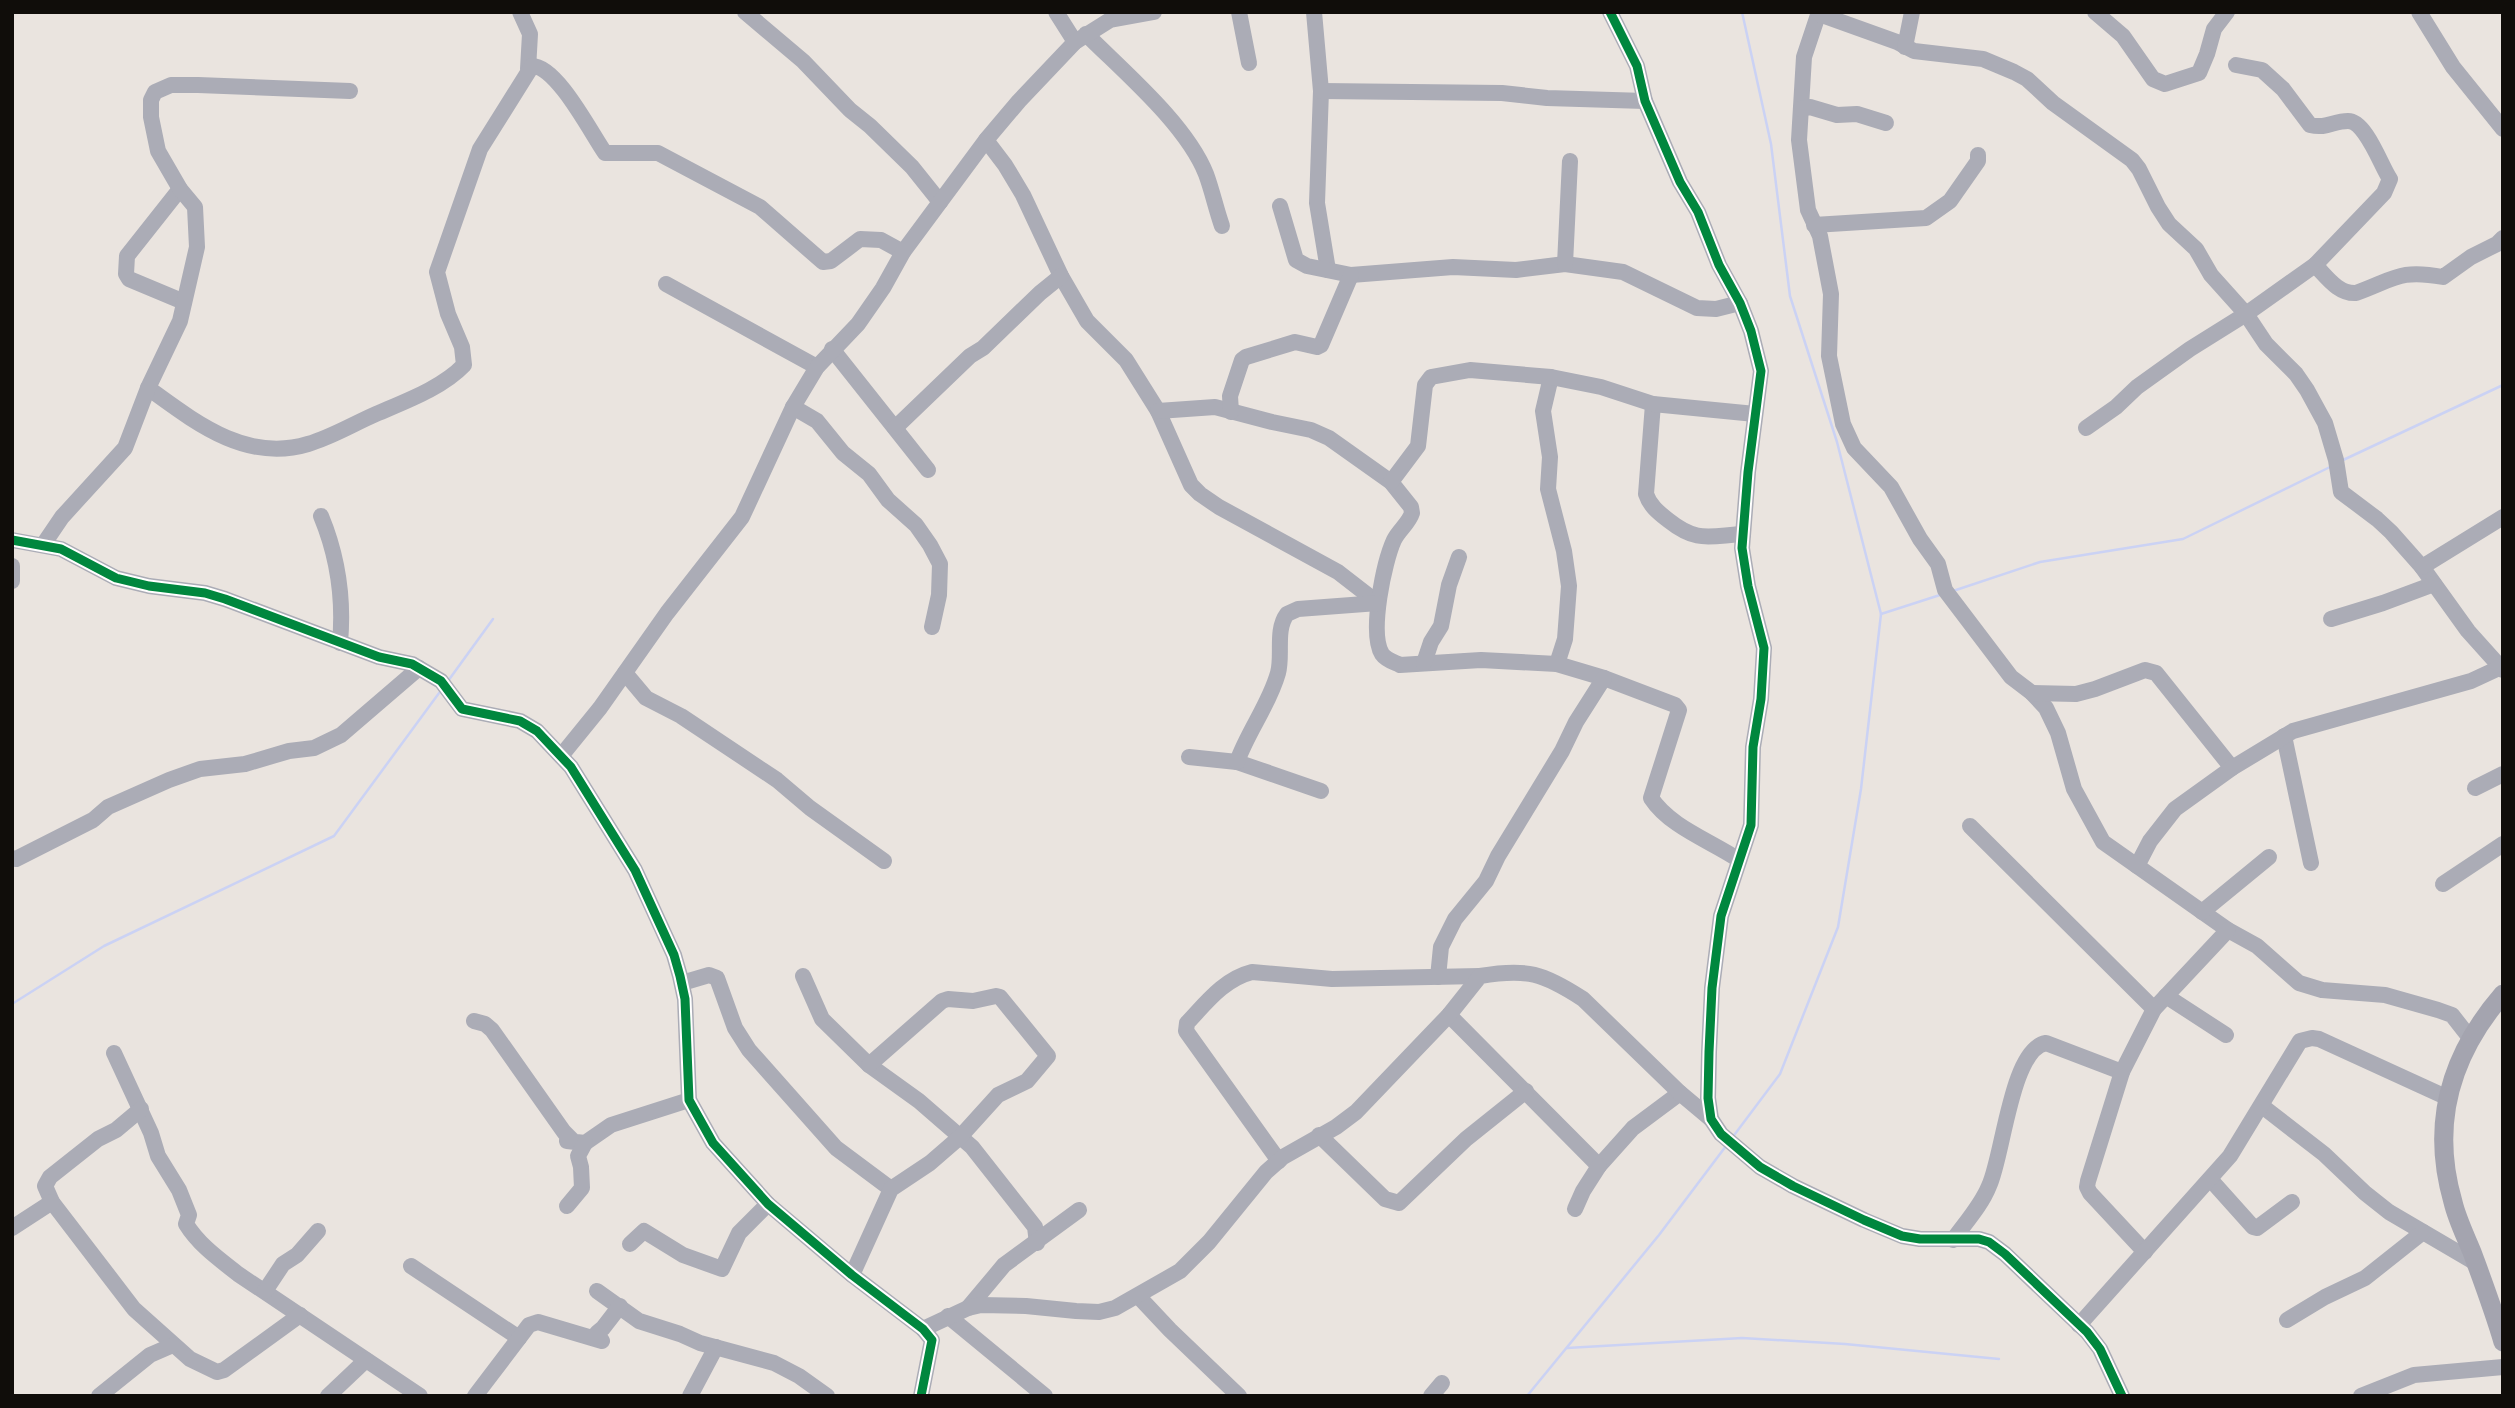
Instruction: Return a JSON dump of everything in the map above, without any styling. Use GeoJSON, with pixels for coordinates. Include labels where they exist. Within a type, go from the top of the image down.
{"type":"FeatureCollection","features":[{"type":"Feature","properties":{"kind":"main road"},"geometry":{"type":"LineString","coordinates":[[2503,994],[2467,1045],[2454,1075],[2443,1128],[2445,1162],[2452,1201],[2503,1342]]}},
{"type":"Feature","properties":{"kind":"street"},"geometry":{"type":"LineString","coordinates":[[148,388],[212,432],[258,449],[282,450],[331,436],[419,395],[464,365],[462,346],[448,314],[437,272],[480,149],[528,69],[530,34],[520,12]]}},
{"type":"Feature","properties":{"kind":"street"},"geometry":{"type":"LineString","coordinates":[[745,12],[803,61],[849,110],[870,126],[912,167],[940,202]]}},
{"type":"Feature","properties":{"kind":"street"},"geometry":{"type":"LineString","coordinates":[[1056,12],[1164,113],[1190,146],[1205,172],[1222,226]]}},
{"type":"Feature","properties":{"kind":"street"},"geometry":{"type":"LineString","coordinates":[[561,756],[741,517],[793,407],[817,367],[864,315],[883,288],[903,251],[986,140],[1018,101],[1081,38],[1110,20],[1154,12]]}},
{"type":"Feature","properties":{"kind":"street"},"geometry":{"type":"LineString","coordinates":[[1239,12],[1249,63]]}},
{"type":"Feature","properties":{"kind":"street"},"geometry":{"type":"LineString","coordinates":[[1314,12],[1321,90],[1317,203],[1328,270]]}},
{"type":"Feature","properties":{"kind":"street"},"geometry":{"type":"LineString","coordinates":[[1611,12],[1637,66],[1645,101],[1680,182],[1698,212],[1719,265],[1740,303],[1751,331],[1761,371],[1743,534],[1745,568],[1764,648],[1761,699],[1753,747],[1751,825],[1721,916],[1713,988],[1707,1098],[1711,1119]]}},
{"type":"Feature","properties":{"kind":"street"},"geometry":{"type":"LineString","coordinates":[[1905,47],[1912,12]]}},
{"type":"Feature","properties":{"kind":"street"},"geometry":{"type":"LineString","coordinates":[[2095,12],[2123,36],[2153,79],[2165,84],[2199,73],[2214,29],[2227,12]]}},
{"type":"Feature","properties":{"kind":"street"},"geometry":{"type":"LineString","coordinates":[[2419,12],[2453,68],[2503,129]]}},
{"type":"Feature","properties":{"kind":"street"},"geometry":{"type":"LineString","coordinates":[[2137,866],[2150,841],[2175,809],[2232,768],[2293,731],[2471,681],[2501,669],[2452,611],[2422,567],[2377,519],[2341,492],[2333,447],[2318,408],[2296,374],[2266,344],[2246,314],[2211,275],[2196,249],[2169,224],[2132,160],[2053,103],[2027,79],[2014,72],[1983,59],[1924,54],[1819,13],[1804,57],[1799,140],[1808,210],[1822,243],[1831,294],[1829,356],[1839,408],[1849,439],[1870,467],[1891,487],[1920,539],[1938,564],[1945,590],[2011,677],[2046,708],[2058,733],[2074,789],[2103,842],[2202,912],[2228,930],[2257,946],[2286,973],[2308,987],[2345,994],[2385,995],[2452,1015],[2467,1045]]}},
{"type":"Feature","properties":{"kind":"street"},"geometry":{"type":"LineString","coordinates":[[2086,428],[2181,355],[2246,314],[2315,265],[2384,193],[2390,179],[2367,136],[2356,123],[2348,121],[2322,128],[2309,125],[2283,89],[2262,70],[2236,65]]}},
{"type":"Feature","properties":{"kind":"street"},"geometry":{"type":"LineString","coordinates":[[528,69],[538,66],[555,78],[605,153],[658,153],[760,207],[823,262],[831,261],[860,239],[881,240],[903,251]]}},
{"type":"Feature","properties":{"kind":"street"},"geometry":{"type":"LineString","coordinates":[[43,545],[62,517],[125,448],[148,388],[180,321],[197,247],[195,208],[158,151],[151,117],[151,100],[155,92],[171,85],[351,91]]}},
{"type":"Feature","properties":{"kind":"street"},"geometry":{"type":"LineString","coordinates":[[1321,90],[1502,93],[1547,98],[1645,101]]}},
{"type":"Feature","properties":{"kind":"street"},"geometry":{"type":"LineString","coordinates":[[1801,109],[1817,108],[1836,115],[1857,114],[1886,123]]}},
{"type":"Feature","properties":{"kind":"street"},"geometry":{"type":"LineString","coordinates":[[986,140],[1005,164],[1023,195],[1061,276],[1087,321],[1126,360],[1158,411],[1191,485],[1230,513],[1338,572],[1378,603]]}},
{"type":"Feature","properties":{"kind":"street"},"geometry":{"type":"LineString","coordinates":[[1814,225],[1926,218],[1950,201],[1978,161],[1978,155]]}},
{"type":"Feature","properties":{"kind":"street"},"geometry":{"type":"LineString","coordinates":[[1565,264],[1570,161]]}},
{"type":"Feature","properties":{"kind":"street"},"geometry":{"type":"LineString","coordinates":[[180,188],[127,256],[126,274],[129,279],[184,302]]}},
{"type":"Feature","properties":{"kind":"street"},"geometry":{"type":"LineString","coordinates":[[1280,206],[1296,260],[1307,266],[1351,275],[1453,267],[1516,270],[1565,264],[1623,272],[1697,308],[1716,309],[1740,303]]}},
{"type":"Feature","properties":{"kind":"street"},"geometry":{"type":"LineString","coordinates":[[2315,265],[2335,286],[2356,293],[2400,274],[2421,273],[2443,277],[2503,238]]}},
{"type":"Feature","properties":{"kind":"street"},"geometry":{"type":"LineString","coordinates":[[1231,412],[1230,396],[1242,360],[1295,342],[1317,347],[1321,345],[1351,275]]}},
{"type":"Feature","properties":{"kind":"street"},"geometry":{"type":"LineString","coordinates":[[895,428],[970,356],[983,348],[1061,276]]}},
{"type":"Feature","properties":{"kind":"street"},"geometry":{"type":"LineString","coordinates":[[666,284],[817,367]]}},
{"type":"Feature","properties":{"kind":"street"},"geometry":{"type":"LineString","coordinates":[[832,349],[928,470]]}},
{"type":"Feature","properties":{"kind":"street"},"geometry":{"type":"LineString","coordinates":[[1391,482],[1418,446],[1425,385],[1431,377],[1470,370],[1551,377],[1601,387],[1653,404],[1755,414]]}},
{"type":"Feature","properties":{"kind":"street"},"geometry":{"type":"LineString","coordinates":[[1551,377],[1543,411],[1550,457],[1548,489],[1564,551],[1569,586],[1565,639],[1557,664]]}},
{"type":"Feature","properties":{"kind":"street"},"geometry":{"type":"LineString","coordinates":[[1653,404],[1646,494],[1649,503],[1683,532],[1693,537],[1743,534]]}},
{"type":"Feature","properties":{"kind":"street"},"geometry":{"type":"LineString","coordinates":[[793,407],[817,421],[844,453],[869,474],[888,500],[916,525],[930,545],[940,564],[939,595],[932,627]]}},
{"type":"Feature","properties":{"kind":"street"},"geometry":{"type":"LineString","coordinates":[[1158,411],[1215,407],[1311,430],[1329,438],[1391,482],[1411,507],[1412,513],[1395,539],[1378,603],[1378,644],[1382,655],[1400,665],[1481,660],[1557,664],[1605,678],[1675,705],[1679,710],[1651,798],[1675,821],[1739,860]]}},
{"type":"Feature","properties":{"kind":"street"},"geometry":{"type":"LineString","coordinates":[[321,516],[329,536],[342,589],[340,643]]}},
{"type":"Feature","properties":{"kind":"street"},"geometry":{"type":"LineString","coordinates":[[2422,567],[2500,525]]}},
{"type":"Feature","properties":{"kind":"street"},"geometry":{"type":"LineString","coordinates":[[12,540],[61,549],[116,578],[215,596],[340,643],[419,668],[445,686],[462,709],[520,720],[537,732],[571,767],[635,870],[674,955],[685,999],[689,1100],[713,1143],[768,1204],[852,1275],[923,1329],[932,1340],[921,1396]]}},
{"type":"Feature","properties":{"kind":"street"},"geometry":{"type":"LineString","coordinates":[[1424,663],[1431,642],[1441,626],[1449,585],[1459,557]]}},
{"type":"Feature","properties":{"kind":"street"},"geometry":{"type":"LineString","coordinates":[[12,566],[12,581]]}},
{"type":"Feature","properties":{"kind":"street"},"geometry":{"type":"LineString","coordinates":[[2331,619],[2434,584]]}},
{"type":"Feature","properties":{"kind":"street"},"geometry":{"type":"LineString","coordinates":[[1237,762],[1245,740],[1273,690],[1279,669],[1282,626],[1287,614],[1298,609],[1378,603]]}},
{"type":"Feature","properties":{"kind":"street"},"geometry":{"type":"LineString","coordinates":[[12,858],[16,859],[48,844],[93,820],[108,807],[169,780],[200,769],[245,764],[289,751],[314,748],[341,735],[419,668]]}},
{"type":"Feature","properties":{"kind":"street"},"geometry":{"type":"LineString","coordinates":[[2032,693],[2076,694],[2151,670],[2232,768]]}},
{"type":"Feature","properties":{"kind":"street"},"geometry":{"type":"LineString","coordinates":[[625,673],[646,698],[681,716],[777,780],[884,861]]}},
{"type":"Feature","properties":{"kind":"street"},"geometry":{"type":"LineString","coordinates":[[1438,977],[1441,947],[1455,919],[1486,881],[1562,751],[1576,722],[1605,678]]}},
{"type":"Feature","properties":{"kind":"street"},"geometry":{"type":"LineString","coordinates":[[2284,736],[2311,863]]}},
{"type":"Feature","properties":{"kind":"street"},"geometry":{"type":"LineString","coordinates":[[1189,757],[1237,762],[1321,792]]}},
{"type":"Feature","properties":{"kind":"street"},"geometry":{"type":"LineString","coordinates":[[2475,788],[2503,774]]}},
{"type":"Feature","properties":{"kind":"street"},"geometry":{"type":"LineString","coordinates":[[1970,826],[2154,1009]]}},
{"type":"Feature","properties":{"kind":"street"},"geometry":{"type":"LineString","coordinates":[[2443,884],[2503,845]]}},
{"type":"Feature","properties":{"kind":"street"},"geometry":{"type":"LineString","coordinates":[[2202,912],[2269,857]]}},
{"type":"Feature","properties":{"kind":"street"},"geometry":{"type":"LineString","coordinates":[[2145,1252],[2087,1187],[2122,1072],[2154,1009],[2228,930]]}},
{"type":"Feature","properties":{"kind":"street"},"geometry":{"type":"LineString","coordinates":[[1279,1161],[1186,1031],[1186,1023],[1223,987],[1252,972],[1332,979],[1480,976],[1507,971],[1525,971],[1543,976],[1583,999],[1760,1167],[1864,1220],[1902,1236],[1920,1239],[1979,1239],[1990,1242],[2079,1325],[2100,1349],[2122,1396]]}},
{"type":"Feature","properties":{"kind":"street"},"geometry":{"type":"LineString","coordinates":[[682,983],[709,975],[717,978],[735,1028],[749,1050],[835,1148],[891,1189]]}},
{"type":"Feature","properties":{"kind":"street"},"geometry":{"type":"LineString","coordinates":[[803,976],[822,1020],[869,1065],[919,1101],[972,1147],[1035,1227],[1037,1242]]}},
{"type":"Feature","properties":{"kind":"street"},"geometry":{"type":"LineString","coordinates":[[923,1329],[948,1316],[981,1305],[1099,1312],[1139,1297],[1180,1271],[1192,1260],[1266,1171],[1356,1112],[1449,1015],[1480,976]]}},
{"type":"Feature","properties":{"kind":"street"},"geometry":{"type":"LineString","coordinates":[[852,1275],[891,1189],[930,1163],[960,1137],[998,1095],[1027,1081],[1047,1060],[1045,1051],[1000,997],[992,996],[973,1001],[942,1001],[869,1065]]}},
{"type":"Feature","properties":{"kind":"street"},"geometry":{"type":"LineString","coordinates":[[2166,996],[2226,1035]]}},
{"type":"Feature","properties":{"kind":"street"},"geometry":{"type":"LineString","coordinates":[[1449,1015],[1599,1166]]}},
{"type":"Feature","properties":{"kind":"street"},"geometry":{"type":"LineString","coordinates":[[474,1021],[485,1024],[492,1030],[572,1140],[567,1141],[585,1143]]}},
{"type":"Feature","properties":{"kind":"street"},"geometry":{"type":"LineString","coordinates":[[2079,1325],[2230,1156],[2300,1041],[2312,1038],[2448,1098]]}},
{"type":"Feature","properties":{"kind":"street"},"geometry":{"type":"LineString","coordinates":[[1953,1240],[1990,1185],[2021,1072],[2033,1050],[2046,1043],[2122,1072]]}},
{"type":"Feature","properties":{"kind":"street"},"geometry":{"type":"LineString","coordinates":[[114,1053],[141,1109],[158,1156],[179,1190],[189,1215],[186,1223],[194,1236],[218,1259],[419,1395]]}},
{"type":"Feature","properties":{"kind":"street"},"geometry":{"type":"LineString","coordinates":[[1319,1136],[1385,1199],[1399,1203],[1466,1139],[1526,1091]]}},
{"type":"Feature","properties":{"kind":"street"},"geometry":{"type":"LineString","coordinates":[[1575,1209],[1599,1166],[1633,1128],[1680,1093]]}},
{"type":"Feature","properties":{"kind":"street"},"geometry":{"type":"LineString","coordinates":[[567,1206],[582,1188],[578,1156],[585,1143],[611,1125],[689,1100]]}},
{"type":"Feature","properties":{"kind":"street"},"geometry":{"type":"LineString","coordinates":[[2262,1106],[2324,1154],[2389,1212],[2476,1263]]}},
{"type":"Feature","properties":{"kind":"street"},"geometry":{"type":"LineString","coordinates":[[141,1109],[50,1177],[45,1186],[52,1202],[125,1298],[190,1359],[217,1372],[224,1370],[300,1315]]}},
{"type":"Feature","properties":{"kind":"street"},"geometry":{"type":"LineString","coordinates":[[2210,1179],[2253,1227],[2257,1228],[2292,1202]]}},
{"type":"Feature","properties":{"kind":"street"},"geometry":{"type":"LineString","coordinates":[[12,1228],[52,1202]]}},
{"type":"Feature","properties":{"kind":"street"},"geometry":{"type":"LineString","coordinates":[[629,1244],[644,1231],[683,1255],[722,1269],[739,1233],[768,1204]]}},
{"type":"Feature","properties":{"kind":"street"},"geometry":{"type":"LineString","coordinates":[[968,1308],[1004,1265],[1079,1210]]}},
{"type":"Feature","properties":{"kind":"street"},"geometry":{"type":"LineString","coordinates":[[265,1291],[283,1264],[297,1255],[318,1231]]}},
{"type":"Feature","properties":{"kind":"street"},"geometry":{"type":"LineString","coordinates":[[2287,1320],[2325,1297],[2365,1278],[2423,1232]]}},
{"type":"Feature","properties":{"kind":"street"},"geometry":{"type":"LineString","coordinates":[[411,1266],[519,1338]]}},
{"type":"Feature","properties":{"kind":"street"},"geometry":{"type":"LineString","coordinates":[[597,1291],[639,1321],[786,1368],[827,1396]]}},
{"type":"Feature","properties":{"kind":"street"},"geometry":{"type":"LineString","coordinates":[[1139,1297],[1240,1396]]}},
{"type":"Feature","properties":{"kind":"street"},"geometry":{"type":"LineString","coordinates":[[475,1396],[529,1325],[538,1322],[602,1341],[597,1333],[620,1306]]}},
{"type":"Feature","properties":{"kind":"street"},"geometry":{"type":"LineString","coordinates":[[948,1316],[1045,1396]]}},
{"type":"Feature","properties":{"kind":"street"},"geometry":{"type":"LineString","coordinates":[[99,1396],[150,1355],[173,1345]]}},
{"type":"Feature","properties":{"kind":"street"},"geometry":{"type":"LineString","coordinates":[[690,1396],[716,1347]]}},
{"type":"Feature","properties":{"kind":"street"},"geometry":{"type":"LineString","coordinates":[[328,1396],[366,1360]]}},
{"type":"Feature","properties":{"kind":"street"},"geometry":{"type":"LineString","coordinates":[[2361,1396],[2414,1375],[2503,1367]]}},
{"type":"Feature","properties":{"kind":"street"},"geometry":{"type":"LineString","coordinates":[[1431,1396],[1443,1383]]}},
{"type":"Feature","properties":{"kind":"waterway"},"geometry":{"type":"LineString","coordinates":[[1732,1138],[1780,1074],[1838,927],[1861,789],[1881,614],[1837,442],[1790,296],[1771,144],[1742,12]]}},
{"type":"Feature","properties":{"kind":"waterway"},"geometry":{"type":"LineString","coordinates":[[2341,461],[2503,385]]}},
{"type":"Feature","properties":{"kind":"waterway"},"geometry":{"type":"LineString","coordinates":[[1953,591],[2040,562],[2183,539],[2332,466]]}},
{"type":"Feature","properties":{"kind":"waterway"},"geometry":{"type":"LineString","coordinates":[[1881,614],[1940,595]]}},
{"type":"Feature","properties":{"kind":"waterway"},"geometry":{"type":"LineString","coordinates":[[448,681],[493,619]]}},
{"type":"Feature","properties":{"kind":"waterway"},"geometry":{"type":"LineString","coordinates":[[12,1004],[104,946],[334,836],[442,689]]}},
{"type":"Feature","properties":{"kind":"waterway"},"geometry":{"type":"LineString","coordinates":[[1527,1396],[1659,1235],[1726,1146]]}},
{"type":"Feature","properties":{"kind":"waterway"},"geometry":{"type":"LineString","coordinates":[[1567,1348],[1742,1338],[1845,1344],[1999,1359]]}},
{"type":"Feature","properties":{"kind":"cycle path"},"geometry":{"type":"LineString","coordinates":[[1610,12],[1637,66],[1645,101],[1680,182],[1698,212],[1719,265],[1740,303],[1751,331],[1761,371],[1748,472],[1742,548],[1748,586],[1764,648],[1761,699],[1753,747],[1751,825],[1721,916],[1712,988],[1708,1098],[1711,1119],[1721,1134],[1760,1167],[1864,1220],[1902,1236],[1920,1239],[1979,1239],[1989,1242],[2087,1332],[2100,1349],[2122,1396]]}},
{"type":"Feature","properties":{"kind":"cycle path"},"geometry":{"type":"LineString","coordinates":[[12,540],[61,549],[116,578],[149,586],[205,593],[225,599],[379,657],[412,664],[441,681],[462,709],[520,721],[537,731],[571,767],[635,870],[674,955],[685,999],[689,1100],[713,1143],[768,1204],[852,1275],[923,1329],[932,1340],[921,1396]]}}]}
